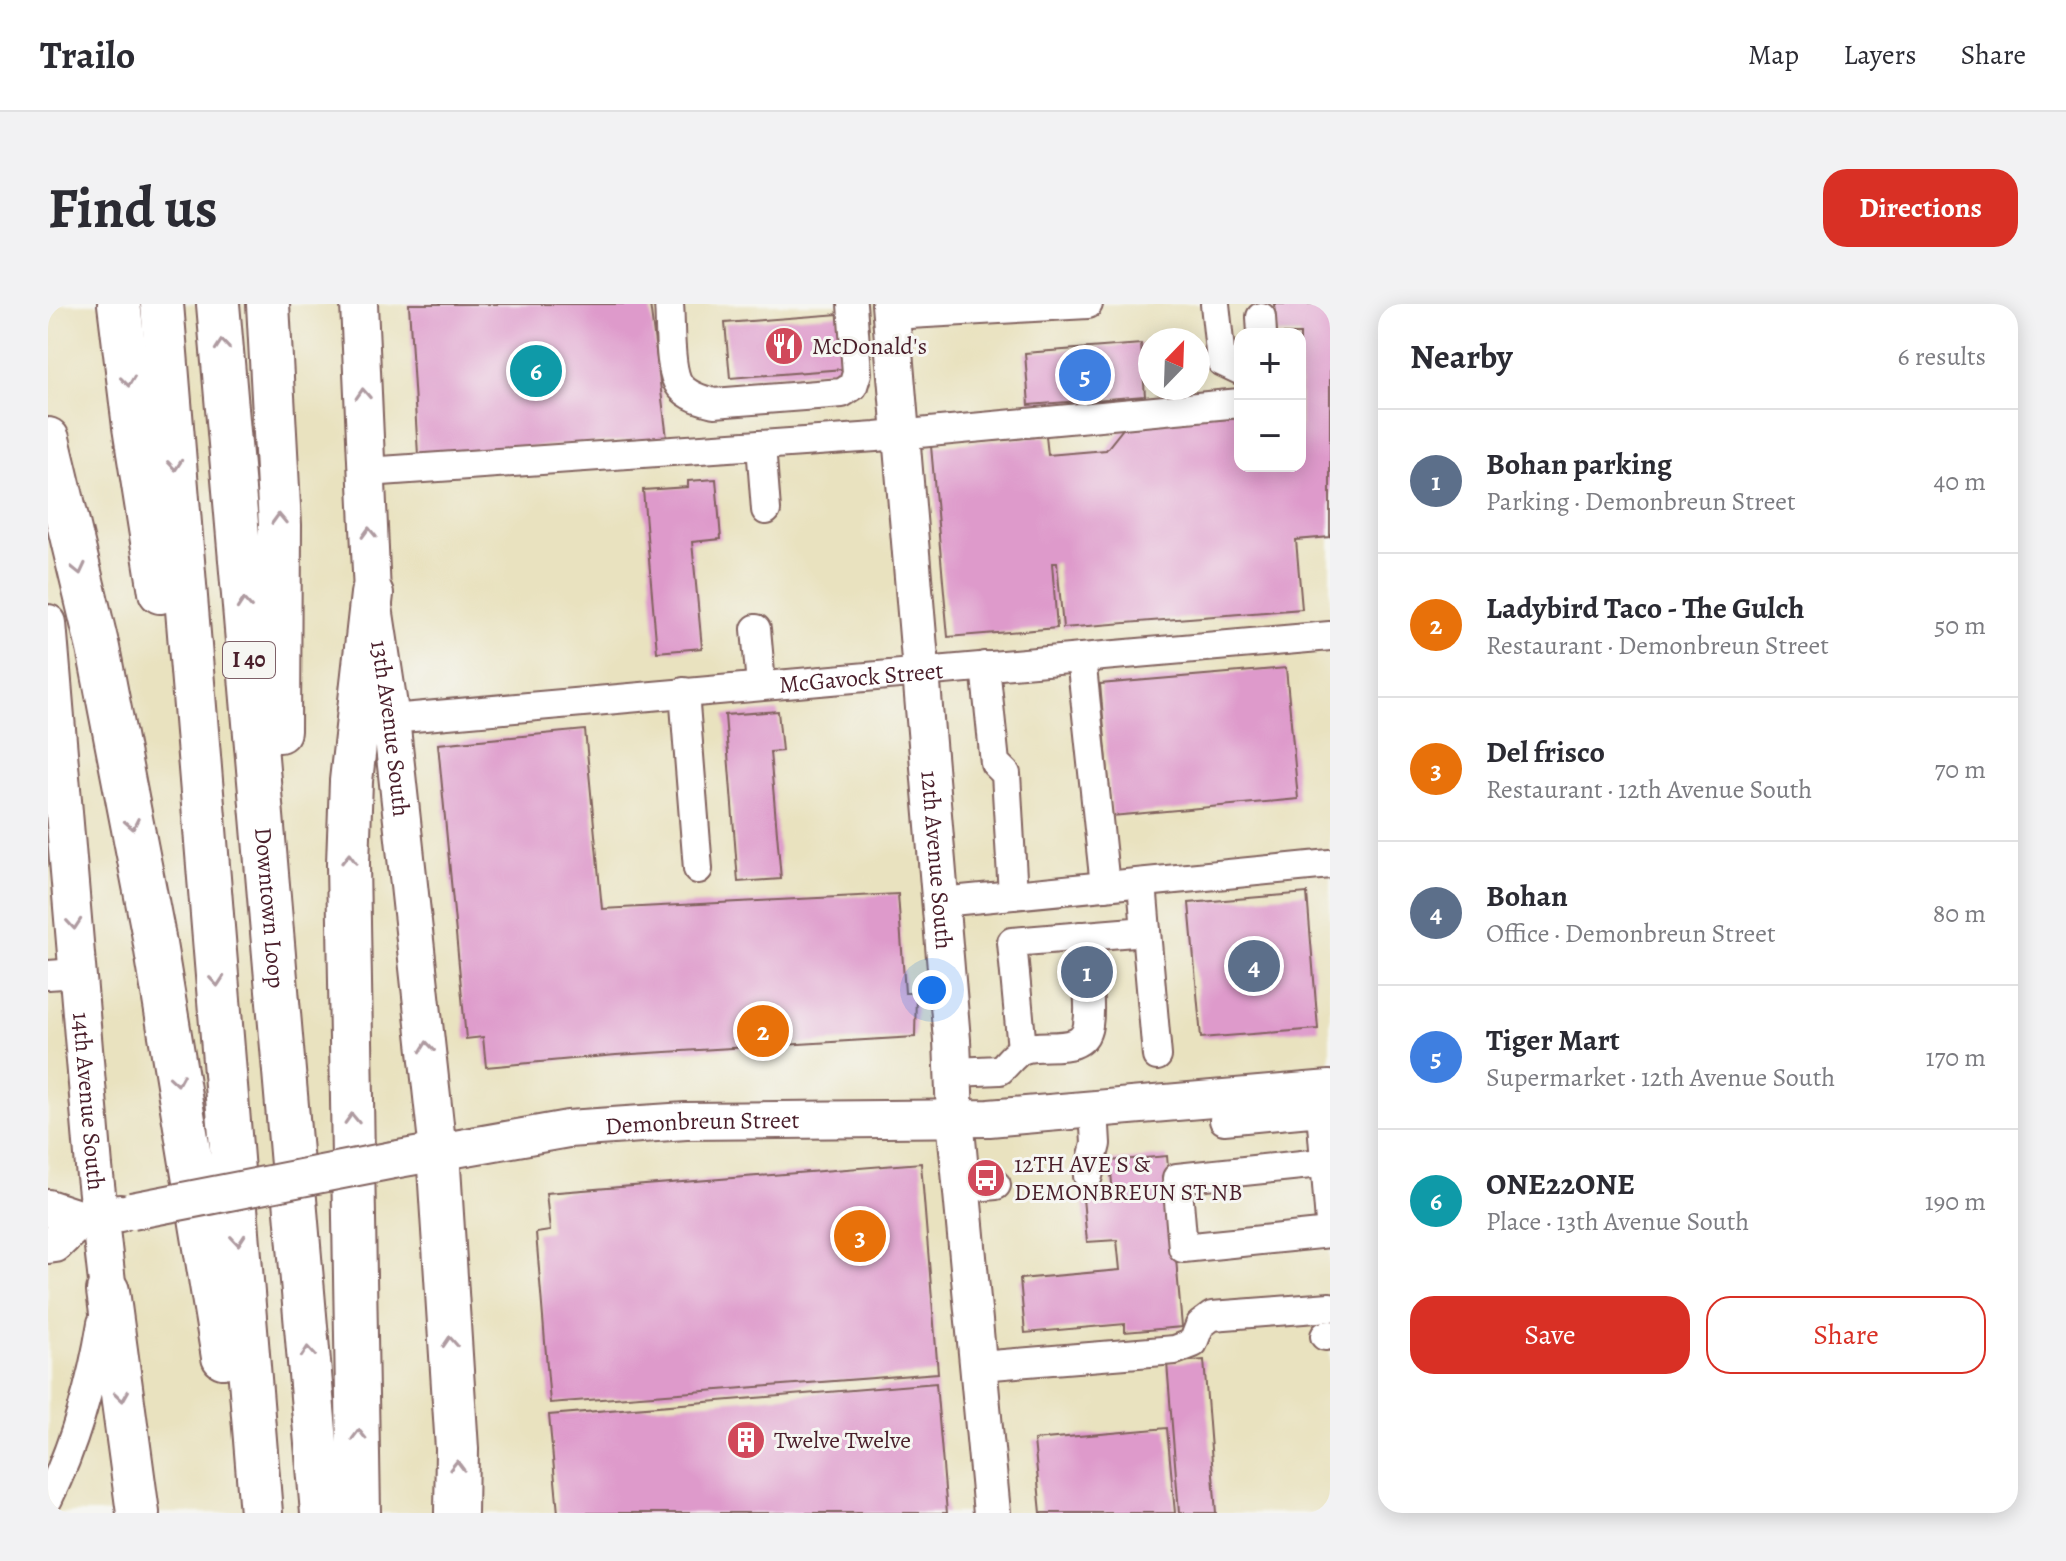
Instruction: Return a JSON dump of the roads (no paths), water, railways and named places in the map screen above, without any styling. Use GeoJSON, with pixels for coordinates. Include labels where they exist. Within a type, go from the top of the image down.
{"type":"FeatureCollection","features":[{"type":"Feature","properties":{"kind":"highway"},"geometry":{"type":"LineString","coordinates":[[119,304],[134,427],[211,903]]}},
{"type":"Feature","properties":{"kind":"highway","name":"I 40"},"geometry":{"type":"LineString","coordinates":[[162,304],[261,1513]]}},
{"type":"Feature","properties":{"kind":"highway","name":"Downtown Loop"},"geometry":{"type":"LineString","coordinates":[[218,304],[322,1513]]}},
{"type":"Feature","properties":{"kind":"highway"},"geometry":{"type":"LineString","coordinates":[[268,304],[280,525],[279,1017]]}},
{"type":"Feature","properties":{"kind":"highway"},"geometry":{"type":"LineString","coordinates":[[48,439],[98,648],[153,932],[248,1513]]}},
{"type":"Feature","properties":{"kind":"highway"},"geometry":{"type":"LineString","coordinates":[[359,1513],[348,863],[351,781],[372,594]]}},
{"type":"Feature","properties":{"kind":"highway"},"geometry":{"type":"LineString","coordinates":[[438,1152],[457,1449],[456,1513]]}},
{"type":"Feature","properties":{"kind":"highway"},"geometry":{"type":"LineString","coordinates":[[108,1291],[138,1513]]}},
{"type":"Feature","properties":{"kind":"main road","name":"13th Avenue South"},"geometry":{"type":"LineString","coordinates":[[359,304],[372,594],[391,719],[438,1152]]}},
{"type":"Feature","properties":{"kind":"main road","name":"12th Avenue South"},"geometry":{"type":"LineString","coordinates":[[891,310],[955,1072],[955,1118],[979,1187],[980,1366],[992,1513]]}},
{"type":"Feature","properties":{"kind":"main road","name":"14th Avenue South"},"geometry":{"type":"LineString","coordinates":[[48,623],[63,974],[90,1214],[108,1291]]}},
{"type":"Feature","properties":{"kind":"main road","name":"Demonbreun Street"},"geometry":{"type":"LineString","coordinates":[[48,1245],[55,1244],[90,1214],[568,1129],[686,1121],[989,1118],[1330,1089]]}},
{"type":"Feature","properties":{"kind":"street"},"geometry":{"type":"LineString","coordinates":[[669,304],[675,376],[681,388],[697,398],[714,403],[842,393],[853,386],[857,373],[852,304]]}},
{"type":"Feature","properties":{"kind":"street"},"geometry":{"type":"LineString","coordinates":[[891,310],[1088,304]]}},
{"type":"Feature","properties":{"kind":"street"},"geometry":{"type":"LineString","coordinates":[[1215,304],[1221,361],[1234,367]]}},
{"type":"Feature","properties":{"kind":"street"},"geometry":{"type":"LineString","coordinates":[[367,472],[903,435],[1234,404]]}},
{"type":"Feature","properties":{"kind":"street"},"geometry":{"type":"LineString","coordinates":[[761,445],[766,510]]}},
{"type":"Feature","properties":{"kind":"street"},"geometry":{"type":"LineString","coordinates":[[756,629],[761,685]]}},
{"type":"Feature","properties":{"kind":"street","name":"McGavock Street"},"geometry":{"type":"LineString","coordinates":[[391,719],[1330,636]]}},
{"type":"Feature","properties":{"kind":"street"},"geometry":{"type":"LineString","coordinates":[[1081,658],[1105,886]]}},
{"type":"Feature","properties":{"kind":"street"},"geometry":{"type":"LineString","coordinates":[[985,666],[995,763],[1006,774],[1013,895]]}},
{"type":"Feature","properties":{"kind":"street"},"geometry":{"type":"LineString","coordinates":[[684,692],[698,869]]}},
{"type":"Feature","properties":{"kind":"street"},"geometry":{"type":"LineString","coordinates":[[941,902],[1330,864]]}},
{"type":"Feature","properties":{"kind":"street"},"geometry":{"type":"LineString","coordinates":[[1142,883],[1157,1056]]}},
{"type":"Feature","properties":{"kind":"street"},"geometry":{"type":"LineString","coordinates":[[1022,1049],[1012,942],[1146,931]]}},
{"type":"Feature","properties":{"kind":"street"},"geometry":{"type":"LineString","coordinates":[[955,1072],[1000,1070],[1022,1049],[1075,1044],[1086,1033],[1089,1017],[1081,936]]}},
{"type":"Feature","properties":{"kind":"street"},"geometry":{"type":"LineString","coordinates":[[1088,1176],[1096,1144],[1094,1109]]}},
{"type":"Feature","properties":{"kind":"street"},"geometry":{"type":"LineString","coordinates":[[1224,1120],[1321,1111],[1330,1223]]}},
{"type":"Feature","properties":{"kind":"street"},"geometry":{"type":"LineString","coordinates":[[1327,1162],[1177,1178],[1183,1248],[1330,1233]]}},
{"type":"Feature","properties":{"kind":"street"},"geometry":{"type":"LineString","coordinates":[[48,1499],[62,1471],[78,1424],[97,1354],[108,1291]]}},
{"type":"Feature","properties":{"kind":"street"},"geometry":{"type":"LineString","coordinates":[[980,1366],[1175,1350],[1193,1343],[1200,1325],[1212,1316],[1330,1307]]}},
{"type":"Feature","properties":{"kind":"place","name":"McDonald's"},"geometry":{"type":"Point","coordinates":[784,346]}},
{"type":"Feature","properties":{"kind":"place","name":"ONE22ONE"},"geometry":{"type":"Point","coordinates":[536,371]}},
{"type":"Feature","properties":{"kind":"place","name":"Tiger Mart"},"geometry":{"type":"Point","coordinates":[1085,375]}},
{"type":"Feature","properties":{"kind":"place","name":"Bohan"},"geometry":{"type":"Point","coordinates":[1254,966]}},
{"type":"Feature","properties":{"kind":"place","name":"Bohan parking"},"geometry":{"type":"Point","coordinates":[1087,972]}},
{"type":"Feature","properties":{"kind":"place","name":"Ladybird Taco - The Gulch"},"geometry":{"type":"Point","coordinates":[763,1031]}},
{"type":"Feature","properties":{"kind":"place","name":"12TH AVE S & DEMONBREUN ST NB"},"geometry":{"type":"Point","coordinates":[986,1178]}},
{"type":"Feature","properties":{"kind":"place","name":"Del frisco"},"geometry":{"type":"Point","coordinates":[860,1236]}},
{"type":"Feature","properties":{"kind":"place","name":"Twelve Twelve"},"geometry":{"type":"Point","coordinates":[746,1440]}}]}
